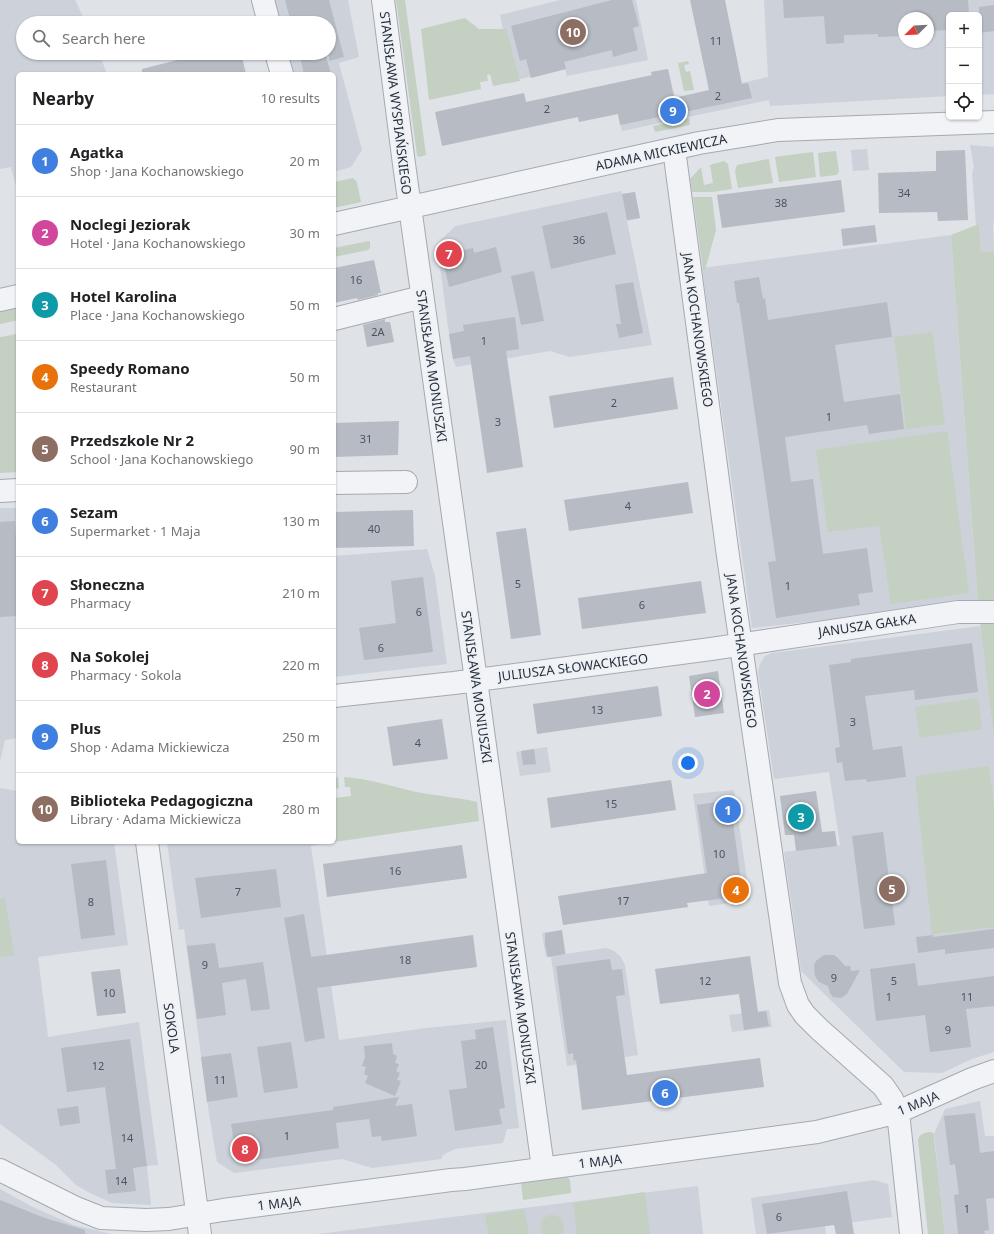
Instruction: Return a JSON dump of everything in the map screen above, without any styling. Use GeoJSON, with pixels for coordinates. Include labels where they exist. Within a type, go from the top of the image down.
{"type":"FeatureCollection","features":[{"type":"Feature","properties":{"kind":"street"},"geometry":{"type":"LineString","coordinates":[[263,0],[267,16]]}},
{"type":"Feature","properties":{"kind":"street","name":"STANISŁAWA WYSPIAŃSKIEGO"},"geometry":{"type":"LineString","coordinates":[[383,0],[410,207]]}},
{"type":"Feature","properties":{"kind":"street"},"geometry":{"type":"LineString","coordinates":[[278,60],[281,72]]}},
{"type":"Feature","properties":{"kind":"street","name":"ADAMA MICKIEWICZA"},"geometry":{"type":"LineString","coordinates":[[336,224],[699,143],[778,130],[994,122]]}},
{"type":"Feature","properties":{"kind":"street","name":"JANA KOCHANOWSKIEGO"},"geometry":{"type":"LineString","coordinates":[[674,149],[728,556],[790,983],[798,1005],[805,1015],[818,1029],[883,1086],[892,1099],[898,1112]]}},
{"type":"Feature","properties":{"kind":"street","name":"STANISŁAWA MONIUSZKI"},"geometry":{"type":"LineString","coordinates":[[410,207],[543,1168]]}},
{"type":"Feature","properties":{"kind":"street"},"geometry":{"type":"LineString","coordinates":[[0,300],[16,296]]}},
{"type":"Feature","properties":{"kind":"street"},"geometry":{"type":"LineString","coordinates":[[336,318],[422,297]]}},
{"type":"Feature","properties":{"kind":"street"},"geometry":{"type":"LineString","coordinates":[[336,483],[406,482]]}},
{"type":"Feature","properties":{"kind":"street"},"geometry":{"type":"LineString","coordinates":[[0,490],[16,490]]}},
{"type":"Feature","properties":{"kind":"street","name":"JANUSZA GAŁKA"},"geometry":{"type":"LineString","coordinates":[[741,644],[958,612],[994,612]]}},
{"type":"Feature","properties":{"kind":"street","name":"JULIUSZA SŁOWACKIEGO"},"geometry":{"type":"LineString","coordinates":[[336,696],[476,680],[741,644]]}},
{"type":"Feature","properties":{"kind":"street","name":"SOKOLA"},"geometry":{"type":"LineString","coordinates":[[147,844],[198,1224]]}},
{"type":"Feature","properties":{"kind":"street","name":"1 MAJA"},"geometry":{"type":"LineString","coordinates":[[0,1170],[76,1208],[101,1218],[146,1220],[169,1219],[198,1224],[543,1168],[817,1132],[898,1112],[972,1079],[994,1071]]}},
{"type":"Feature","properties":{"kind":"street"},"geometry":{"type":"LineString","coordinates":[[898,1112],[912,1234]]}},
{"type":"Feature","properties":{"kind":"shaded area"},"geometry":{"type":"Polygon","coordinates":[[[0,0],[75,0],[83,16],[16,16],[16,60],[102,60],[106,72],[16,72],[16,186],[11,167],[0,169],[0,0]]]}},
{"type":"Feature","properties":{"kind":"shaded area"},"geometry":{"type":"Polygon","coordinates":[[[270,0],[348,0],[359,57],[339,63],[362,150],[351,167],[336,171],[336,72],[288,72],[285,60],[336,60],[336,16],[274,16],[270,0]]]}},
{"type":"Feature","properties":{"kind":"shaded area"},"geometry":{"type":"Polygon","coordinates":[[[560,0],[636,0],[648,60],[567,76],[565,69],[516,80],[510,63],[500,15],[560,0]]]}},
{"type":"Feature","properties":{"kind":"shaded area"},"geometry":{"type":"Polygon","coordinates":[[[764,0],[994,0],[994,94],[982,95],[982,12],[946,12],[946,96],[770,106],[769,100],[622,131],[618,114],[655,91],[651,72],[668,69],[675,98],[768,77],[764,0]]]}},
{"type":"Feature","properties":{"kind":"shaded area"},"geometry":{"type":"Polygon","coordinates":[[[970,145],[994,147],[994,252],[981,252],[979,224],[976,225],[972,173],[974,167],[970,145]]]}},
{"type":"Feature","properties":{"kind":"shaded area"},"geometry":{"type":"Polygon","coordinates":[[[867,149],[869,170],[853,171],[851,150],[867,149]]]}},
{"type":"Feature","properties":{"kind":"shaded area"},"geometry":{"type":"Polygon","coordinates":[[[621,191],[622,194],[635,192],[640,218],[627,221],[652,345],[569,357],[550,351],[456,367],[453,359],[449,334],[437,244],[455,226],[621,191]]]}},
{"type":"Feature","properties":{"kind":"shaded area"},"geometry":{"type":"Polygon","coordinates":[[[951,235],[978,603],[752,628],[702,268],[951,235]]]}},
{"type":"Feature","properties":{"kind":"shaded area"},"geometry":{"type":"Polygon","coordinates":[[[0,508],[16,508],[16,738],[5,740],[0,761],[0,508]]]}},
{"type":"Feature","properties":{"kind":"shaded area"},"geometry":{"type":"Polygon","coordinates":[[[427,549],[435,576],[447,664],[336,677],[336,556],[427,549]]]}},
{"type":"Feature","properties":{"kind":"shaded area"},"geometry":{"type":"Polygon","coordinates":[[[981,626],[994,740],[994,1052],[972,1059],[942,1073],[904,1072],[801,971],[784,852],[840,845],[829,772],[774,779],[758,672],[760,664],[765,656],[772,653],[981,626]]]}},
{"type":"Feature","properties":{"kind":"shaded area"},"geometry":{"type":"Polygon","coordinates":[[[547,747],[551,772],[520,776],[516,752],[547,747]]]}},
{"type":"Feature","properties":{"kind":"shaded area"},"geometry":{"type":"Polygon","coordinates":[[[0,788],[16,791],[16,844],[114,844],[128,945],[38,957],[48,1037],[139,1022],[158,1165],[147,1166],[151,1205],[112,1203],[86,1191],[76,1185],[56,1165],[0,1124],[0,788]]]}},
{"type":"Feature","properties":{"kind":"shaded area"},"geometry":{"type":"Polygon","coordinates":[[[734,790],[750,900],[709,906],[693,794],[734,790]]]}},
{"type":"Feature","properties":{"kind":"shaded area"},"geometry":{"type":"Polygon","coordinates":[[[167,844],[320,844],[311,846],[339,1040],[426,1028],[506,1020],[519,1128],[507,1129],[503,1143],[455,1149],[443,1155],[441,1159],[372,1168],[342,1159],[234,1173],[217,1162],[184,929],[179,930],[167,844]]]}},
{"type":"Feature","properties":{"kind":"shaded area"},"geometry":{"type":"Polygon","coordinates":[[[562,930],[566,954],[606,948],[614,951],[621,957],[625,965],[638,1055],[567,1066],[551,957],[546,957],[542,933],[562,930]]]}},
{"type":"Feature","properties":{"kind":"shaded area"},"geometry":{"type":"Polygon","coordinates":[[[769,1010],[772,1027],[732,1032],[729,1015],[769,1010]]]}},
{"type":"Feature","properties":{"kind":"shaded area"},"geometry":{"type":"Polygon","coordinates":[[[980,1101],[985,1136],[994,1136],[994,1234],[945,1234],[934,1134],[945,1109],[980,1101]]]}},
{"type":"Feature","properties":{"kind":"shaded area"},"geometry":{"type":"Polygon","coordinates":[[[874,1180],[888,1184],[892,1217],[825,1226],[826,1234],[756,1234],[751,1198],[874,1180]]]}},
{"type":"Feature","properties":{"kind":"shaded area"},"geometry":{"type":"Polygon","coordinates":[[[698,1186],[703,1234],[318,1234],[698,1186]]]}},
{"type":"Feature","properties":{"kind":"shaded area"},"geometry":{"type":"Polygon","coordinates":[[[0,1189],[31,1206],[73,1225],[112,1234],[0,1234],[0,1189]]]}},
{"type":"Feature","properties":{"kind":"green space"},"geometry":{"type":"Polygon","coordinates":[[[396,0],[405,0],[426,155],[419,157],[417,155],[396,0]]]}},
{"type":"Feature","properties":{"kind":"green space"},"geometry":{"type":"Polygon","coordinates":[[[465,18],[479,29],[506,29],[520,81],[493,86],[490,74],[487,75],[488,81],[480,82],[481,89],[429,100],[421,29],[465,18]]]}},
{"type":"Feature","properties":{"kind":"green space"},"geometry":{"type":"Polygon","coordinates":[[[688,61],[689,64],[684,65],[686,72],[690,71],[694,90],[684,91],[678,63],[688,61]]]}},
{"type":"Feature","properties":{"kind":"green space"},"geometry":{"type":"Polygon","coordinates":[[[689,118],[690,125],[655,132],[653,126],[689,118]]]}},
{"type":"Feature","properties":{"kind":"green space"},"geometry":{"type":"Polygon","coordinates":[[[836,151],[839,172],[836,175],[820,177],[818,153],[836,151]]]}},
{"type":"Feature","properties":{"kind":"green space"},"geometry":{"type":"Polygon","coordinates":[[[813,152],[816,177],[779,182],[775,157],[813,152]]]}},
{"type":"Feature","properties":{"kind":"green space"},"geometry":{"type":"Polygon","coordinates":[[[768,159],[773,183],[738,188],[735,171],[737,165],[768,159]]]}},
{"type":"Feature","properties":{"kind":"green space"},"geometry":{"type":"Polygon","coordinates":[[[724,161],[728,164],[732,189],[712,192],[692,192],[690,179],[701,167],[704,185],[713,183],[710,165],[724,161]]]}},
{"type":"Feature","properties":{"kind":"green space"},"geometry":{"type":"Polygon","coordinates":[[[353,178],[357,182],[361,202],[336,208],[336,182],[353,178]]]}},
{"type":"Feature","properties":{"kind":"green space"},"geometry":{"type":"Polygon","coordinates":[[[693,197],[712,197],[716,230],[705,270],[703,270],[693,197]]]}},
{"type":"Feature","properties":{"kind":"green space"},"geometry":{"type":"Polygon","coordinates":[[[979,224],[981,252],[994,252],[994,740],[978,603],[951,235],[979,224]]]}},
{"type":"Feature","properties":{"kind":"green space"},"geometry":{"type":"Polygon","coordinates":[[[370,242],[370,248],[368,250],[336,257],[336,248],[370,242]]]}},
{"type":"Feature","properties":{"kind":"green space"},"geometry":{"type":"Polygon","coordinates":[[[16,308],[16,320],[0,324],[0,312],[16,308]]]}},
{"type":"Feature","properties":{"kind":"green space"},"geometry":{"type":"Polygon","coordinates":[[[932,332],[945,424],[906,429],[894,337],[932,332]]]}},
{"type":"Feature","properties":{"kind":"green space"},"geometry":{"type":"Polygon","coordinates":[[[16,334],[16,472],[0,473],[0,337],[16,334]]]}},
{"type":"Feature","properties":{"kind":"green space"},"geometry":{"type":"Polygon","coordinates":[[[947,431],[969,593],[891,604],[879,526],[828,532],[816,450],[947,431]]]}},
{"type":"Feature","properties":{"kind":"green space"},"geometry":{"type":"Polygon","coordinates":[[[978,698],[982,729],[920,738],[915,707],[978,698]]]}},
{"type":"Feature","properties":{"kind":"green space"},"geometry":{"type":"Polygon","coordinates":[[[989,766],[994,805],[994,927],[932,934],[915,776],[989,766]]]}},
{"type":"Feature","properties":{"kind":"green space"},"geometry":{"type":"Polygon","coordinates":[[[338,777],[339,788],[336,789],[336,778],[338,777]]]}},
{"type":"Feature","properties":{"kind":"green space"},"geometry":{"type":"Polygon","coordinates":[[[344,777],[353,778],[416,792],[477,802],[479,821],[336,842],[336,798],[351,796],[350,787],[345,787],[344,777]]]}},
{"type":"Feature","properties":{"kind":"green space"},"geometry":{"type":"Polygon","coordinates":[[[5,898],[14,955],[0,957],[0,899],[5,898]]]}},
{"type":"Feature","properties":{"kind":"green space"},"geometry":{"type":"Polygon","coordinates":[[[931,1132],[934,1134],[945,1234],[928,1234],[918,1140],[923,1134],[931,1132]]]}},
{"type":"Feature","properties":{"kind":"green space"},"geometry":{"type":"Polygon","coordinates":[[[566,1176],[570,1180],[571,1193],[523,1200],[521,1182],[566,1176]]]}},
{"type":"Feature","properties":{"kind":"green space"},"geometry":{"type":"Polygon","coordinates":[[[645,1192],[650,1234],[577,1234],[573,1203],[645,1192]]]}},
{"type":"Feature","properties":{"kind":"green space"},"geometry":{"type":"Polygon","coordinates":[[[524,1209],[529,1234],[489,1234],[485,1215],[524,1209]]]}},
{"type":"Feature","properties":{"kind":"green space"},"geometry":{"type":"Polygon","coordinates":[[[550,1215],[557,1216],[562,1220],[564,1227],[562,1234],[543,1234],[541,1231],[541,1222],[544,1218],[550,1215]]]}},
{"type":"Feature","properties":{"kind":"building"},"geometry":{"type":"Polygon","coordinates":[[[285,0],[329,0],[333,16],[289,16],[285,0]]]}},
{"type":"Feature","properties":{"kind":"building"},"geometry":{"type":"Polygon","coordinates":[[[612,0],[632,0],[639,26],[633,28],[638,50],[613,57],[612,50],[564,62],[566,69],[531,78],[526,59],[520,61],[511,26],[612,0]]]}},
{"type":"Feature","properties":{"kind":"building"},"geometry":{"type":"Polygon","coordinates":[[[690,0],[725,0],[742,84],[748,83],[752,98],[620,125],[618,114],[579,122],[578,117],[442,146],[435,112],[524,93],[526,102],[652,75],[651,72],[668,69],[674,98],[709,90],[690,0]]]}},
{"type":"Feature","properties":{"kind":"building"},"geometry":{"type":"Polygon","coordinates":[[[783,0],[968,0],[969,12],[946,12],[946,30],[934,31],[934,12],[898,12],[898,36],[878,37],[878,34],[844,35],[844,43],[826,44],[824,16],[784,18],[783,0]]]}},
{"type":"Feature","properties":{"kind":"building"},"geometry":{"type":"Polygon","coordinates":[[[994,5],[994,31],[982,33],[982,12],[979,12],[979,7],[994,5]]]}},
{"type":"Feature","properties":{"kind":"building"},"geometry":{"type":"Polygon","coordinates":[[[336,27],[344,57],[336,59],[336,27]]]}},
{"type":"Feature","properties":{"kind":"building"},"geometry":{"type":"Polygon","coordinates":[[[177,60],[243,60],[246,72],[142,72],[142,69],[177,60]]]}},
{"type":"Feature","properties":{"kind":"building"},"geometry":{"type":"Polygon","coordinates":[[[301,60],[327,60],[330,72],[304,72],[301,60]]]}},
{"type":"Feature","properties":{"kind":"building"},"geometry":{"type":"Polygon","coordinates":[[[965,150],[968,220],[938,221],[937,212],[879,213],[878,173],[936,171],[936,151],[965,150]]]}},
{"type":"Feature","properties":{"kind":"building"},"geometry":{"type":"Polygon","coordinates":[[[841,180],[845,212],[722,228],[717,195],[841,180]]]}},
{"type":"Feature","properties":{"kind":"building"},"geometry":{"type":"Polygon","coordinates":[[[635,192],[640,218],[627,220],[622,194],[635,192]]]}},
{"type":"Feature","properties":{"kind":"building"},"geometry":{"type":"Polygon","coordinates":[[[607,212],[616,254],[551,269],[542,226],[607,212]]]}},
{"type":"Feature","properties":{"kind":"building"},"geometry":{"type":"Polygon","coordinates":[[[875,225],[877,242],[843,246],[841,229],[875,225]]]}},
{"type":"Feature","properties":{"kind":"building"},"geometry":{"type":"Polygon","coordinates":[[[458,242],[460,251],[473,248],[474,253],[496,247],[502,272],[449,287],[443,262],[440,263],[437,247],[458,242]]]}},
{"type":"Feature","properties":{"kind":"building"},"geometry":{"type":"Polygon","coordinates":[[[374,260],[381,293],[358,300],[357,298],[336,303],[336,268],[374,260]]]}},
{"type":"Feature","properties":{"kind":"building"},"geometry":{"type":"Polygon","coordinates":[[[534,271],[544,321],[521,325],[511,276],[534,271]]]}},
{"type":"Feature","properties":{"kind":"building"},"geometry":{"type":"Polygon","coordinates":[[[759,277],[763,299],[765,298],[768,320],[887,302],[892,337],[835,345],[844,402],[900,394],[904,429],[869,434],[867,425],[785,437],[791,482],[813,479],[823,554],[867,548],[873,592],[858,594],[860,605],[776,618],[768,562],[776,561],[739,303],[737,303],[734,281],[759,277]]]}},
{"type":"Feature","properties":{"kind":"building"},"geometry":{"type":"Polygon","coordinates":[[[633,282],[643,333],[619,338],[616,324],[621,324],[615,285],[633,282]]]}},
{"type":"Feature","properties":{"kind":"building"},"geometry":{"type":"Polygon","coordinates":[[[515,317],[519,349],[506,351],[523,467],[487,473],[470,356],[453,359],[449,334],[464,331],[463,325],[515,317]]]}},
{"type":"Feature","properties":{"kind":"building"},"geometry":{"type":"Polygon","coordinates":[[[385,319],[385,322],[390,322],[394,342],[367,347],[363,325],[385,319]]]}},
{"type":"Feature","properties":{"kind":"building"},"geometry":{"type":"Polygon","coordinates":[[[673,377],[678,409],[554,428],[549,396],[673,377]]]}},
{"type":"Feature","properties":{"kind":"building"},"geometry":{"type":"Polygon","coordinates":[[[399,421],[398,455],[336,457],[336,423],[399,421]]]}},
{"type":"Feature","properties":{"kind":"building"},"geometry":{"type":"Polygon","coordinates":[[[688,482],[693,513],[569,531],[564,500],[688,482]]]}},
{"type":"Feature","properties":{"kind":"building"},"geometry":{"type":"Polygon","coordinates":[[[413,510],[414,546],[336,548],[336,512],[413,510]]]}},
{"type":"Feature","properties":{"kind":"building"},"geometry":{"type":"Polygon","coordinates":[[[15,521],[16,616],[0,617],[0,522],[15,521]]]}},
{"type":"Feature","properties":{"kind":"building"},"geometry":{"type":"Polygon","coordinates":[[[526,528],[541,635],[511,639],[496,532],[526,528]]]}},
{"type":"Feature","properties":{"kind":"building"},"geometry":{"type":"Polygon","coordinates":[[[423,577],[433,652],[364,660],[359,628],[396,623],[391,581],[423,577]]]}},
{"type":"Feature","properties":{"kind":"building"},"geometry":{"type":"Polygon","coordinates":[[[701,581],[706,613],[582,629],[578,598],[701,581]]]}},
{"type":"Feature","properties":{"kind":"building"},"geometry":{"type":"Polygon","coordinates":[[[972,643],[978,692],[915,700],[914,690],[865,696],[873,750],[902,746],[906,777],[867,782],[866,779],[845,781],[842,762],[837,763],[835,748],[840,747],[829,665],[851,662],[851,659],[972,643]]]}},
{"type":"Feature","properties":{"kind":"building"},"geometry":{"type":"Polygon","coordinates":[[[718,671],[724,713],[695,717],[689,676],[718,671]]]}},
{"type":"Feature","properties":{"kind":"building"},"geometry":{"type":"Polygon","coordinates":[[[658,686],[662,716],[537,734],[533,704],[658,686]]]}},
{"type":"Feature","properties":{"kind":"building"},"geometry":{"type":"Polygon","coordinates":[[[442,719],[448,759],[393,766],[387,727],[442,719]]]}},
{"type":"Feature","properties":{"kind":"building"},"geometry":{"type":"Polygon","coordinates":[[[534,749],[536,764],[523,765],[521,751],[534,749]]]}},
{"type":"Feature","properties":{"kind":"building"},"geometry":{"type":"Polygon","coordinates":[[[671,780],[676,810],[551,828],[547,798],[671,780]]]}},
{"type":"Feature","properties":{"kind":"building"},"geometry":{"type":"Polygon","coordinates":[[[816,791],[822,832],[835,831],[837,846],[796,851],[794,835],[785,835],[780,796],[816,791]]]}},
{"type":"Feature","properties":{"kind":"building"},"geometry":{"type":"Polygon","coordinates":[[[730,800],[743,896],[687,903],[688,907],[563,925],[558,896],[707,873],[697,805],[730,800]]]}},
{"type":"Feature","properties":{"kind":"building"},"geometry":{"type":"Polygon","coordinates":[[[883,832],[895,925],[864,929],[852,836],[883,832]]]}},
{"type":"Feature","properties":{"kind":"building"},"geometry":{"type":"Polygon","coordinates":[[[462,845],[467,878],[327,897],[323,864],[462,845]]]}},
{"type":"Feature","properties":{"kind":"building"},"geometry":{"type":"Polygon","coordinates":[[[106,860],[115,935],[81,939],[71,864],[106,860]]]}},
{"type":"Feature","properties":{"kind":"building"},"geometry":{"type":"Polygon","coordinates":[[[276,869],[281,907],[201,918],[195,878],[276,869]]]}},
{"type":"Feature","properties":{"kind":"building"},"geometry":{"type":"Polygon","coordinates":[[[304,914],[311,957],[473,935],[477,967],[317,988],[325,1038],[305,1042],[284,918],[304,914]]]}},
{"type":"Feature","properties":{"kind":"building"},"geometry":{"type":"Polygon","coordinates":[[[994,929],[994,948],[945,954],[945,949],[918,953],[916,937],[933,935],[933,937],[994,929]]]}},
{"type":"Feature","properties":{"kind":"building"},"geometry":{"type":"Polygon","coordinates":[[[562,930],[565,954],[548,957],[545,945],[545,933],[562,930]]]}},
{"type":"Feature","properties":{"kind":"building"},"geometry":{"type":"Polygon","coordinates":[[[215,943],[219,968],[263,962],[270,1009],[251,1011],[246,979],[222,983],[226,1015],[197,1019],[187,946],[215,943]]]}},
{"type":"Feature","properties":{"kind":"building"},"geometry":{"type":"Polygon","coordinates":[[[824,955],[834,955],[845,966],[850,966],[851,971],[860,970],[847,994],[841,998],[833,997],[828,986],[819,982],[815,976],[814,965],[816,961],[824,955]]]}},
{"type":"Feature","properties":{"kind":"building"},"geometry":{"type":"Polygon","coordinates":[[[750,956],[758,1012],[766,1011],[769,1026],[744,1030],[739,994],[660,1004],[655,969],[750,956]]]}},
{"type":"Feature","properties":{"kind":"building"},"geometry":{"type":"Polygon","coordinates":[[[610,959],[612,970],[622,969],[625,995],[616,996],[627,1075],[760,1058],[764,1087],[582,1110],[576,1060],[574,1061],[573,1053],[568,1054],[556,966],[610,959]]]}},
{"type":"Feature","properties":{"kind":"building"},"geometry":{"type":"Polygon","coordinates":[[[915,963],[918,986],[994,976],[994,1006],[966,1009],[971,1047],[930,1052],[925,1015],[876,1021],[870,969],[915,963]]]}},
{"type":"Feature","properties":{"kind":"building"},"geometry":{"type":"Polygon","coordinates":[[[120,969],[126,1013],[97,1016],[91,972],[120,969]]]}},
{"type":"Feature","properties":{"kind":"building"},"geometry":{"type":"Polygon","coordinates":[[[493,1027],[505,1108],[499,1109],[502,1124],[455,1131],[449,1090],[467,1088],[461,1041],[476,1039],[475,1030],[493,1027]]]}},
{"type":"Feature","properties":{"kind":"building"},"geometry":{"type":"Polygon","coordinates":[[[130,1039],[147,1166],[133,1168],[136,1191],[108,1194],[105,1170],[116,1169],[105,1087],[67,1092],[61,1048],[130,1039]]]}},
{"type":"Feature","properties":{"kind":"building"},"geometry":{"type":"Polygon","coordinates":[[[291,1042],[298,1088],[264,1093],[257,1047],[291,1042]]]}},
{"type":"Feature","properties":{"kind":"building"},"geometry":{"type":"Polygon","coordinates":[[[392,1043],[393,1054],[397,1056],[395,1063],[399,1064],[396,1071],[400,1073],[397,1080],[401,1081],[395,1096],[365,1083],[368,1076],[364,1074],[366,1067],[362,1066],[365,1057],[364,1046],[392,1043]]]}},
{"type":"Feature","properties":{"kind":"building"},"geometry":{"type":"Polygon","coordinates":[[[231,1053],[238,1097],[207,1102],[201,1057],[231,1053]]]}},
{"type":"Feature","properties":{"kind":"building"},"geometry":{"type":"Polygon","coordinates":[[[399,1097],[395,1106],[412,1104],[417,1136],[382,1141],[381,1136],[372,1137],[369,1119],[336,1123],[339,1148],[241,1162],[239,1150],[235,1150],[231,1124],[333,1110],[333,1107],[399,1097]]]}},
{"type":"Feature","properties":{"kind":"building"},"geometry":{"type":"Polygon","coordinates":[[[78,1106],[80,1123],[60,1126],[57,1109],[78,1106]]]}},
{"type":"Feature","properties":{"kind":"building"},"geometry":{"type":"Polygon","coordinates":[[[975,1113],[980,1153],[994,1151],[994,1198],[986,1199],[989,1230],[984,1231],[985,1234],[958,1234],[954,1195],[959,1194],[955,1164],[950,1165],[944,1116],[975,1113]]]}},
{"type":"Feature","properties":{"kind":"building"},"geometry":{"type":"Polygon","coordinates":[[[847,1191],[854,1234],[836,1234],[834,1225],[767,1234],[762,1204],[847,1191]]]}},
{"type":"Feature","properties":{"kind":"building"},"geometry":{"type":"Polygon","coordinates":[[[0,1200],[45,1218],[85,1230],[85,1234],[0,1234],[0,1200]]]}},
{"type":"Feature","properties":{"kind":"place","name":"Biblioteka Pedagogiczna"},"geometry":{"type":"Point","coordinates":[573,32]}},
{"type":"Feature","properties":{"kind":"place","name":"Plus"},"geometry":{"type":"Point","coordinates":[673,111]}},
{"type":"Feature","properties":{"kind":"place","name":"Słoneczna"},"geometry":{"type":"Point","coordinates":[449,254]}},
{"type":"Feature","properties":{"kind":"place","name":"Noclegi Jeziorak"},"geometry":{"type":"Point","coordinates":[707,694]}},
{"type":"Feature","properties":{"kind":"place","name":"Agatka"},"geometry":{"type":"Point","coordinates":[728,810]}},
{"type":"Feature","properties":{"kind":"place","name":"Hotel Karolina"},"geometry":{"type":"Point","coordinates":[801,817]}},
{"type":"Feature","properties":{"kind":"place","name":"Przedszkole Nr 2"},"geometry":{"type":"Point","coordinates":[892,889]}},
{"type":"Feature","properties":{"kind":"place","name":"Speedy Romano"},"geometry":{"type":"Point","coordinates":[736,890]}},
{"type":"Feature","properties":{"kind":"place","name":"Sezam"},"geometry":{"type":"Point","coordinates":[665,1093]}},
{"type":"Feature","properties":{"kind":"place","name":"Na Sokolej"},"geometry":{"type":"Point","coordinates":[245,1149]}}]}
